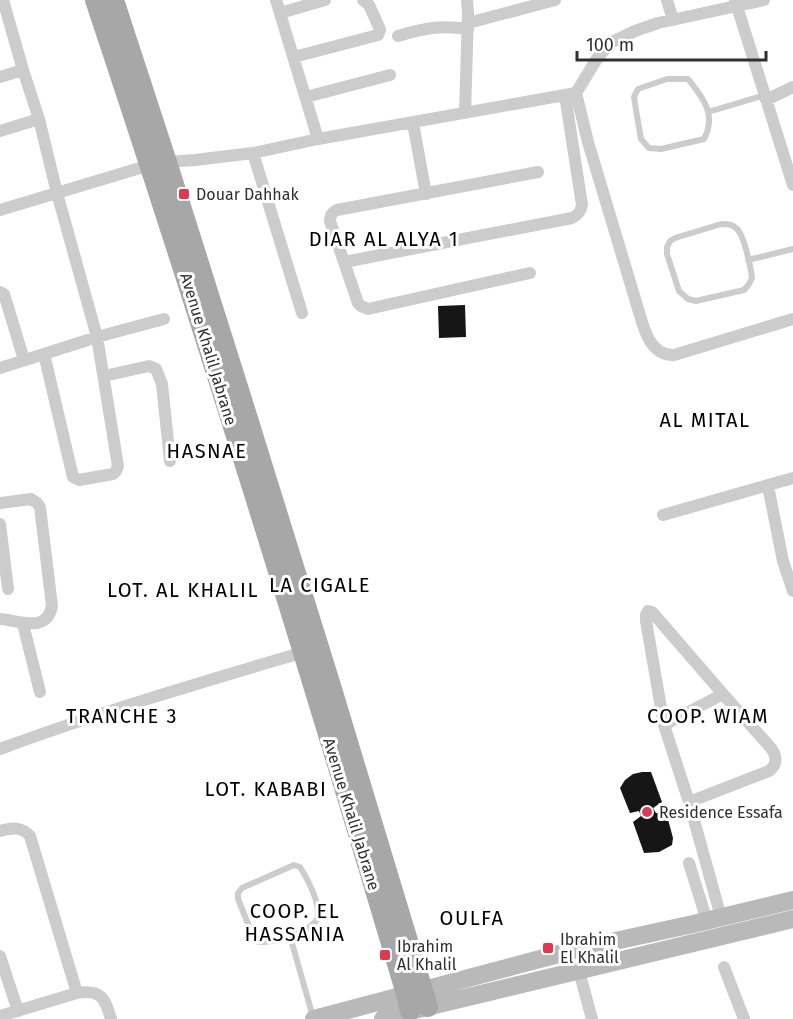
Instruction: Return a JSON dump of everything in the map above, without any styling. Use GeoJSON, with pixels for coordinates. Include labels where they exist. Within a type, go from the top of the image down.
{"type":"FeatureCollection","features":[{"type":"Feature","properties":{"kind":"main road","name":"Avenue Khalil Jabrane"},"geometry":{"type":"LineString","coordinates":[[95,0],[159,164],[332,689],[418,1007]]}},
{"type":"Feature","properties":{"kind":"main road","name":"Avenue Khalil Jabrane"},"geometry":{"type":"LineString","coordinates":[[114,0],[197,310],[418,1007]]}},
{"type":"Feature","properties":{"kind":"main road"},"geometry":{"type":"LineString","coordinates":[[383,1019],[574,950],[793,900]]}},
{"type":"Feature","properties":{"kind":"main road"},"geometry":{"type":"LineString","coordinates":[[314,1019],[418,1007],[793,919]]}},
{"type":"Feature","properties":{"kind":"street"},"geometry":{"type":"LineString","coordinates":[[3,0],[39,119],[97,338],[118,466],[113,474],[79,480],[73,477],[44,354]]}},
{"type":"Feature","properties":{"kind":"street"},"geometry":{"type":"LineString","coordinates":[[276,0],[318,139]]}},
{"type":"Feature","properties":{"kind":"street"},"geometry":{"type":"LineString","coordinates":[[280,13],[325,0]]}},
{"type":"Feature","properties":{"kind":"street"},"geometry":{"type":"LineString","coordinates":[[294,57],[378,35],[379,27],[369,5],[363,0]]}},
{"type":"Feature","properties":{"kind":"street"},"geometry":{"type":"LineString","coordinates":[[465,113],[467,0]]}},
{"type":"Feature","properties":{"kind":"street"},"geometry":{"type":"LineString","coordinates":[[398,36],[433,27],[468,26],[555,0]]}},
{"type":"Feature","properties":{"kind":"street"},"geometry":{"type":"LineString","coordinates":[[667,0],[674,20]]}},
{"type":"Feature","properties":{"kind":"street"},"geometry":{"type":"LineString","coordinates":[[344,262],[576,216],[582,205],[571,94],[598,57],[612,42],[658,23],[736,3],[764,0]]}},
{"type":"Feature","properties":{"kind":"street"},"geometry":{"type":"LineString","coordinates":[[736,3],[793,185]]}},
{"type":"Feature","properties":{"kind":"street"},"geometry":{"type":"LineString","coordinates":[[0,77],[23,70]]}},
{"type":"Feature","properties":{"kind":"street"},"geometry":{"type":"LineString","coordinates":[[306,97],[390,75]]}},
{"type":"Feature","properties":{"kind":"street"},"geometry":{"type":"LineString","coordinates":[[766,97],[793,87]]}},
{"type":"Feature","properties":{"kind":"street"},"geometry":{"type":"LineString","coordinates":[[0,210],[159,164],[253,153],[318,139],[571,94]]}},
{"type":"Feature","properties":{"kind":"street"},"geometry":{"type":"LineString","coordinates":[[571,94],[588,142],[646,336],[656,348],[666,355],[674,355],[793,319]]}},
{"type":"Feature","properties":{"kind":"street"},"geometry":{"type":"LineString","coordinates":[[0,131],[39,119]]}},
{"type":"Feature","properties":{"kind":"street"},"geometry":{"type":"LineString","coordinates":[[413,123],[426,194]]}},
{"type":"Feature","properties":{"kind":"street"},"geometry":{"type":"LineString","coordinates":[[253,153],[302,313]]}},
{"type":"Feature","properties":{"kind":"street"},"geometry":{"type":"LineString","coordinates":[[530,273],[368,309],[363,308],[358,303],[330,217],[334,211],[538,172]]}},
{"type":"Feature","properties":{"kind":"street"},"geometry":{"type":"LineString","coordinates":[[0,292],[4,294],[24,360]]}},
{"type":"Feature","properties":{"kind":"street"},"geometry":{"type":"LineString","coordinates":[[0,368],[164,319]]}},
{"type":"Feature","properties":{"kind":"street"},"geometry":{"type":"LineString","coordinates":[[104,376],[148,366],[156,369],[162,384],[170,461]]}},
{"type":"Feature","properties":{"kind":"street"},"geometry":{"type":"LineString","coordinates":[[663,515],[793,478]]}},
{"type":"Feature","properties":{"kind":"street"},"geometry":{"type":"LineString","coordinates":[[768,486],[783,561],[792,586]]}},
{"type":"Feature","properties":{"kind":"street"},"geometry":{"type":"LineString","coordinates":[[0,503],[27,499],[35,501],[40,507],[52,606],[49,616],[36,623],[23,624],[0,619]]}},
{"type":"Feature","properties":{"kind":"street"},"geometry":{"type":"LineString","coordinates":[[0,524],[8,589]]}},
{"type":"Feature","properties":{"kind":"street"},"geometry":{"type":"LineString","coordinates":[[689,802],[769,771],[775,764],[775,753],[652,612],[648,611],[646,621],[648,638],[664,725],[689,802],[714,919]]}},
{"type":"Feature","properties":{"kind":"street"},"geometry":{"type":"LineString","coordinates":[[23,624],[40,692]]}},
{"type":"Feature","properties":{"kind":"street"},"geometry":{"type":"LineString","coordinates":[[0,749],[156,695],[304,652]]}},
{"type":"Feature","properties":{"kind":"street"},"geometry":{"type":"LineString","coordinates":[[664,725],[723,694]]}},
{"type":"Feature","properties":{"kind":"street"},"geometry":{"type":"LineString","coordinates":[[0,831],[18,828],[25,830],[30,836],[77,993]]}},
{"type":"Feature","properties":{"kind":"street"},"geometry":{"type":"LineString","coordinates":[[689,863],[714,919]]}},
{"type":"Feature","properties":{"kind":"street"},"geometry":{"type":"LineString","coordinates":[[0,956],[18,1011]]}},
{"type":"Feature","properties":{"kind":"street"},"geometry":{"type":"LineString","coordinates":[[724,967],[744,1019]]}},
{"type":"Feature","properties":{"kind":"street"},"geometry":{"type":"LineString","coordinates":[[579,971],[592,1019]]}},
{"type":"Feature","properties":{"kind":"street"},"geometry":{"type":"LineString","coordinates":[[0,1016],[89,991],[101,996],[111,1019]]}},
{"type":"Feature","properties":{"kind":"lane"},"geometry":{"type":"LineString","coordinates":[[688,79],[703,99],[708,112],[709,129],[704,139],[661,149],[649,148],[642,139],[634,97],[638,88],[667,80],[688,79]]}},
{"type":"Feature","properties":{"kind":"lane"},"geometry":{"type":"LineString","coordinates":[[708,112],[766,97]]}},
{"type":"Feature","properties":{"kind":"lane"},"geometry":{"type":"LineString","coordinates":[[729,224],[741,233],[748,260],[752,278],[744,290],[696,301],[688,299],[679,291],[667,254],[667,247],[675,238],[729,224]]}},
{"type":"Feature","properties":{"kind":"lane"},"geometry":{"type":"LineString","coordinates":[[748,260],[793,249]]}},
{"type":"Feature","properties":{"kind":"lane"},"geometry":{"type":"LineString","coordinates":[[294,865],[300,867],[305,875],[316,900],[318,916],[314,924],[290,936],[260,943],[255,941],[238,899],[238,893],[242,888],[294,865]]}},
{"type":"Feature","properties":{"kind":"lane"},"geometry":{"type":"LineString","coordinates":[[290,936],[314,1019]]}},
{"type":"Feature","properties":{"kind":"building"},"geometry":{"type":"Polygon","coordinates":[[[465,305],[466,337],[439,338],[438,306],[465,305]]]}},
{"type":"Feature","properties":{"kind":"building","name":"Residence Essafa"},"geometry":{"type":"Polygon","coordinates":[[[651,772],[662,802],[653,808],[656,813],[666,812],[673,838],[672,845],[659,852],[644,853],[633,822],[641,816],[639,811],[630,813],[620,788],[633,774],[651,772]]]}},
{"type":"Feature","properties":{"kind":"place","name":"Douar Dahhak"},"geometry":{"type":"Point","coordinates":[184,194]}},
{"type":"Feature","properties":{"kind":"place","name":"Residence Essafa"},"geometry":{"type":"Point","coordinates":[647,812]}},
{"type":"Feature","properties":{"kind":"place","name":"Ibrahim El Khalil"},"geometry":{"type":"Point","coordinates":[548,948]}},
{"type":"Feature","properties":{"kind":"place","name":"Ibrahim Al Khalil"},"geometry":{"type":"Point","coordinates":[385,955]}},
{"type":"Feature","properties":{"kind":"district","name":"DIAR AL ALYA 1"},"geometry":{"type":"Point","coordinates":[384,239]}},
{"type":"Feature","properties":{"kind":"district","name":"AL MITAL"},"geometry":{"type":"Point","coordinates":[705,420]}},
{"type":"Feature","properties":{"kind":"district","name":"HASNAE"},"geometry":{"type":"Point","coordinates":[207,451]}},
{"type":"Feature","properties":{"kind":"district","name":"LA CIGALE"},"geometry":{"type":"Point","coordinates":[320,585]}},
{"type":"Feature","properties":{"kind":"district","name":"LOT. AL KHALIL"},"geometry":{"type":"Point","coordinates":[183,590]}},
{"type":"Feature","properties":{"kind":"district","name":"TRANCHE 3"},"geometry":{"type":"Point","coordinates":[122,716]}},
{"type":"Feature","properties":{"kind":"district","name":"COOP. WIAM"},"geometry":{"type":"Point","coordinates":[708,716]}},
{"type":"Feature","properties":{"kind":"district","name":"LOT. KABABI"},"geometry":{"type":"Point","coordinates":[266,789]}},
{"type":"Feature","properties":{"kind":"district","name":"OULFA"},"geometry":{"type":"Point","coordinates":[472,918]}},
{"type":"Feature","properties":{"kind":"district","name":"COOP. EL HASSANIA"},"geometry":{"type":"Point","coordinates":[295,922]}}]}
